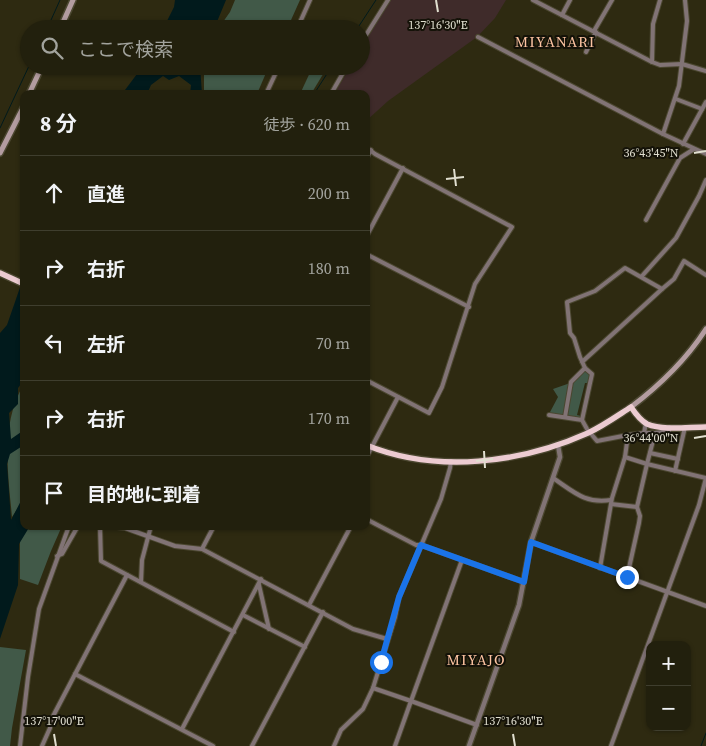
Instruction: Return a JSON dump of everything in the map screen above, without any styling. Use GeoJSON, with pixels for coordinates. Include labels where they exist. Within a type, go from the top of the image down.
{"type":"FeatureCollection","features":[{"type":"Feature","properties":{"kind":"highway"},"geometry":{"type":"LineString","coordinates":[[0,273],[20,282]]}},
{"type":"Feature","properties":{"kind":"highway"},"geometry":{"type":"LineString","coordinates":[[370,447],[418,458],[451,461],[482,461],[512,457],[558,445],[590,432],[631,407],[639,418],[657,427],[706,427]]}},
{"type":"Feature","properties":{"kind":"main road"},"geometry":{"type":"LineString","coordinates":[[64,20],[73,0]]}},
{"type":"Feature","properties":{"kind":"main road"},"geometry":{"type":"LineString","coordinates":[[31,90],[38,75]]}},
{"type":"Feature","properties":{"kind":"main road"},"geometry":{"type":"LineString","coordinates":[[0,153],[20,114]]}},
{"type":"Feature","properties":{"kind":"main road"},"geometry":{"type":"LineString","coordinates":[[631,407],[673,371],[706,329]]}},
{"type":"Feature","properties":{"kind":"street"},"geometry":{"type":"LineString","coordinates":[[301,20],[310,0]]}},
{"type":"Feature","properties":{"kind":"street"},"geometry":{"type":"LineString","coordinates":[[370,29],[388,0]]}},
{"type":"Feature","properties":{"kind":"street"},"geometry":{"type":"LineString","coordinates":[[533,0],[652,62],[660,65],[682,64],[706,71]]}},
{"type":"Feature","properties":{"kind":"street"},"geometry":{"type":"LineString","coordinates":[[562,15],[570,0]]}},
{"type":"Feature","properties":{"kind":"street"},"geometry":{"type":"LineString","coordinates":[[586,52],[612,0]]}},
{"type":"Feature","properties":{"kind":"street"},"geometry":{"type":"LineString","coordinates":[[652,62],[653,24],[660,0]]}},
{"type":"Feature","properties":{"kind":"street"},"geometry":{"type":"LineString","coordinates":[[663,134],[680,86],[687,21],[685,0]]}},
{"type":"Feature","properties":{"kind":"street"},"geometry":{"type":"LineString","coordinates":[[478,37],[663,134],[706,154]]}},
{"type":"Feature","properties":{"kind":"street"},"geometry":{"type":"LineString","coordinates":[[268,90],[275,75]]}},
{"type":"Feature","properties":{"kind":"street"},"geometry":{"type":"LineString","coordinates":[[333,90],[342,75]]}},
{"type":"Feature","properties":{"kind":"street"},"geometry":{"type":"LineString","coordinates":[[676,99],[702,109]]}},
{"type":"Feature","properties":{"kind":"street"},"geometry":{"type":"LineString","coordinates":[[683,144],[706,102]]}},
{"type":"Feature","properties":{"kind":"street"},"geometry":{"type":"LineString","coordinates":[[646,220],[680,158],[694,148]]}},
{"type":"Feature","properties":{"kind":"street"},"geometry":{"type":"LineString","coordinates":[[370,382],[429,413],[442,387],[476,284],[512,227],[375,154],[371,150]]}},
{"type":"Feature","properties":{"kind":"street"},"geometry":{"type":"LineString","coordinates":[[370,230],[403,168]]}},
{"type":"Feature","properties":{"kind":"street"},"geometry":{"type":"LineString","coordinates":[[642,276],[676,238],[706,180]]}},
{"type":"Feature","properties":{"kind":"street"},"geometry":{"type":"LineString","coordinates":[[370,256],[469,307]]}},
{"type":"Feature","properties":{"kind":"street"},"geometry":{"type":"LineString","coordinates":[[582,362],[674,279],[684,262],[706,275]]}},
{"type":"Feature","properties":{"kind":"street"},"geometry":{"type":"LineString","coordinates":[[662,289],[626,268],[595,291],[567,302],[570,333],[574,338],[585,368],[592,374],[582,420],[597,441],[628,435],[668,431],[669,427]]}},
{"type":"Feature","properties":{"kind":"street"},"geometry":{"type":"LineString","coordinates":[[564,417],[571,382],[585,368]]}},
{"type":"Feature","properties":{"kind":"street"},"geometry":{"type":"LineString","coordinates":[[370,444],[398,397]]}},
{"type":"Feature","properties":{"kind":"street"},"geometry":{"type":"LineString","coordinates":[[549,415],[582,420]]}},
{"type":"Feature","properties":{"kind":"street"},"geometry":{"type":"LineString","coordinates":[[644,433],[646,423]]}},
{"type":"Feature","properties":{"kind":"street"},"geometry":{"type":"LineString","coordinates":[[675,471],[686,427]]}},
{"type":"Feature","properties":{"kind":"street"},"geometry":{"type":"LineString","coordinates":[[627,577],[639,523],[637,507],[655,433]]}},
{"type":"Feature","properties":{"kind":"street"},"geometry":{"type":"LineString","coordinates":[[600,568],[611,502],[625,456],[628,435]]}},
{"type":"Feature","properties":{"kind":"street"},"geometry":{"type":"LineString","coordinates":[[469,746],[519,605],[531,542],[560,457],[558,445]]}},
{"type":"Feature","properties":{"kind":"street"},"geometry":{"type":"LineString","coordinates":[[650,452],[678,459]]}},
{"type":"Feature","properties":{"kind":"street"},"geometry":{"type":"LineString","coordinates":[[611,746],[699,505],[706,478],[647,464],[625,456]]}},
{"type":"Feature","properties":{"kind":"street"},"geometry":{"type":"LineString","coordinates":[[334,746],[341,730],[363,709],[373,688],[399,597],[441,499],[451,461]]}},
{"type":"Feature","properties":{"kind":"street"},"geometry":{"type":"LineString","coordinates":[[553,478],[577,495],[592,501],[611,502],[637,507]]}},
{"type":"Feature","properties":{"kind":"street"},"geometry":{"type":"LineString","coordinates":[[370,521],[416,545],[421,545],[524,582]]}},
{"type":"Feature","properties":{"kind":"street"},"geometry":{"type":"LineString","coordinates":[[20,746],[39,609],[68,530]]}},
{"type":"Feature","properties":{"kind":"street"},"geometry":{"type":"LineString","coordinates":[[58,556],[62,554],[76,530]]}},
{"type":"Feature","properties":{"kind":"street"},"geometry":{"type":"LineString","coordinates":[[100,530],[101,562],[234,632]]}},
{"type":"Feature","properties":{"kind":"street"},"geometry":{"type":"LineString","coordinates":[[130,530],[175,546],[202,549],[260,582],[323,612],[353,629],[387,640]]}},
{"type":"Feature","properties":{"kind":"street"},"geometry":{"type":"LineString","coordinates":[[141,582],[142,560],[150,530]]}},
{"type":"Feature","properties":{"kind":"street"},"geometry":{"type":"LineString","coordinates":[[202,549],[212,530]]}},
{"type":"Feature","properties":{"kind":"street"},"geometry":{"type":"LineString","coordinates":[[309,606],[349,530]]}},
{"type":"Feature","properties":{"kind":"street"},"geometry":{"type":"LineString","coordinates":[[531,542],[706,606]]}},
{"type":"Feature","properties":{"kind":"street"},"geometry":{"type":"LineString","coordinates":[[395,746],[462,560]]}},
{"type":"Feature","properties":{"kind":"street"},"geometry":{"type":"LineString","coordinates":[[42,746],[50,728],[50,722],[127,575]]}},
{"type":"Feature","properties":{"kind":"street"},"geometry":{"type":"LineString","coordinates":[[182,730],[260,582]]}},
{"type":"Feature","properties":{"kind":"street"},"geometry":{"type":"LineString","coordinates":[[260,582],[269,629]]}},
{"type":"Feature","properties":{"kind":"street"},"geometry":{"type":"LineString","coordinates":[[252,746],[323,612]]}},
{"type":"Feature","properties":{"kind":"street"},"geometry":{"type":"LineString","coordinates":[[243,615],[304,647]]}},
{"type":"Feature","properties":{"kind":"street"},"geometry":{"type":"LineString","coordinates":[[75,674],[212,746]]}},
{"type":"Feature","properties":{"kind":"street"},"geometry":{"type":"LineString","coordinates":[[373,688],[477,725]]}},
{"type":"Feature","properties":{"kind":"shaded area"},"geometry":{"type":"Polygon","coordinates":[[[390,0],[506,0],[495,18],[477,37],[388,101],[370,117],[370,90],[336,90],[346,75],[370,75],[370,34],[390,0]]]}},
{"type":"Feature","properties":{"kind":"green space"},"geometry":{"type":"Polygon","coordinates":[[[235,0],[300,0],[291,20],[224,20],[235,0]]]}},
{"type":"Feature","properties":{"kind":"green space"},"geometry":{"type":"Polygon","coordinates":[[[204,75],[265,75],[259,90],[204,90],[204,75]]]}},
{"type":"Feature","properties":{"kind":"green space"},"geometry":{"type":"Polygon","coordinates":[[[309,75],[323,75],[313,90],[302,90],[309,75]]]}},
{"type":"Feature","properties":{"kind":"green space"},"geometry":{"type":"Polygon","coordinates":[[[586,370],[591,375],[589,383],[585,383],[577,415],[581,416],[580,419],[549,414],[558,397],[553,389],[573,382],[586,370]]]}},
{"type":"Feature","properties":{"kind":"green space"},"geometry":{"type":"Polygon","coordinates":[[[20,392],[20,505],[12,517],[8,449],[11,415],[20,392]]]}},
{"type":"Feature","properties":{"kind":"green space"},"geometry":{"type":"Polygon","coordinates":[[[20,530],[60,530],[38,585],[20,579],[20,530]]]}},
{"type":"Feature","properties":{"kind":"green space"},"geometry":{"type":"Polygon","coordinates":[[[0,647],[26,650],[10,746],[0,746],[0,647]]]}},
{"type":"Feature","properties":{"kind":"water"},"geometry":{"type":"Polygon","coordinates":[[[175,0],[226,0],[218,20],[168,20],[174,7],[175,0]]]}},
{"type":"Feature","properties":{"kind":"water"},"geometry":{"type":"Polygon","coordinates":[[[136,75],[201,75],[202,90],[190,90],[191,85],[179,76],[169,80],[163,76],[151,85],[149,90],[125,90],[136,75]]]}},
{"type":"Feature","properties":{"kind":"water"},"geometry":{"type":"Polygon","coordinates":[[[20,288],[20,385],[18,388],[18,404],[9,413],[11,439],[20,433],[20,448],[10,454],[7,464],[11,520],[20,503],[20,530],[28,530],[19,544],[18,585],[0,639],[0,333],[7,325],[20,288]]]}},
{"type":"Feature","properties":{"kind":"waterway"},"geometry":{"type":"LineString","coordinates":[[51,20],[60,0]]}},
{"type":"Feature","properties":{"kind":"waterway"},"geometry":{"type":"LineString","coordinates":[[363,20],[376,0]]}},
{"type":"Feature","properties":{"kind":"waterway"},"geometry":{"type":"LineString","coordinates":[[0,128],[25,75]]}},
{"type":"Feature","properties":{"kind":"waterway"},"geometry":{"type":"LineString","coordinates":[[317,90],[326,75]]}},
{"type":"Feature","properties":{"kind":"waterway"},"geometry":{"type":"LineString","coordinates":[[701,746],[706,733]]}},
{"type":"Feature","properties":{"kind":"district","name":"MIYANARI"},"geometry":{"type":"Point","coordinates":[555,42]}},
{"type":"Feature","properties":{"kind":"district","name":"MIYAJO"},"geometry":{"type":"Point","coordinates":[476,660]}},
{"type":"Feature","properties":{"kind":"route"},"geometry":{"type":"LineString","coordinates":[[381,662],[399,597],[421,545],[524,582],[531,542],[627,577]]}}]}
